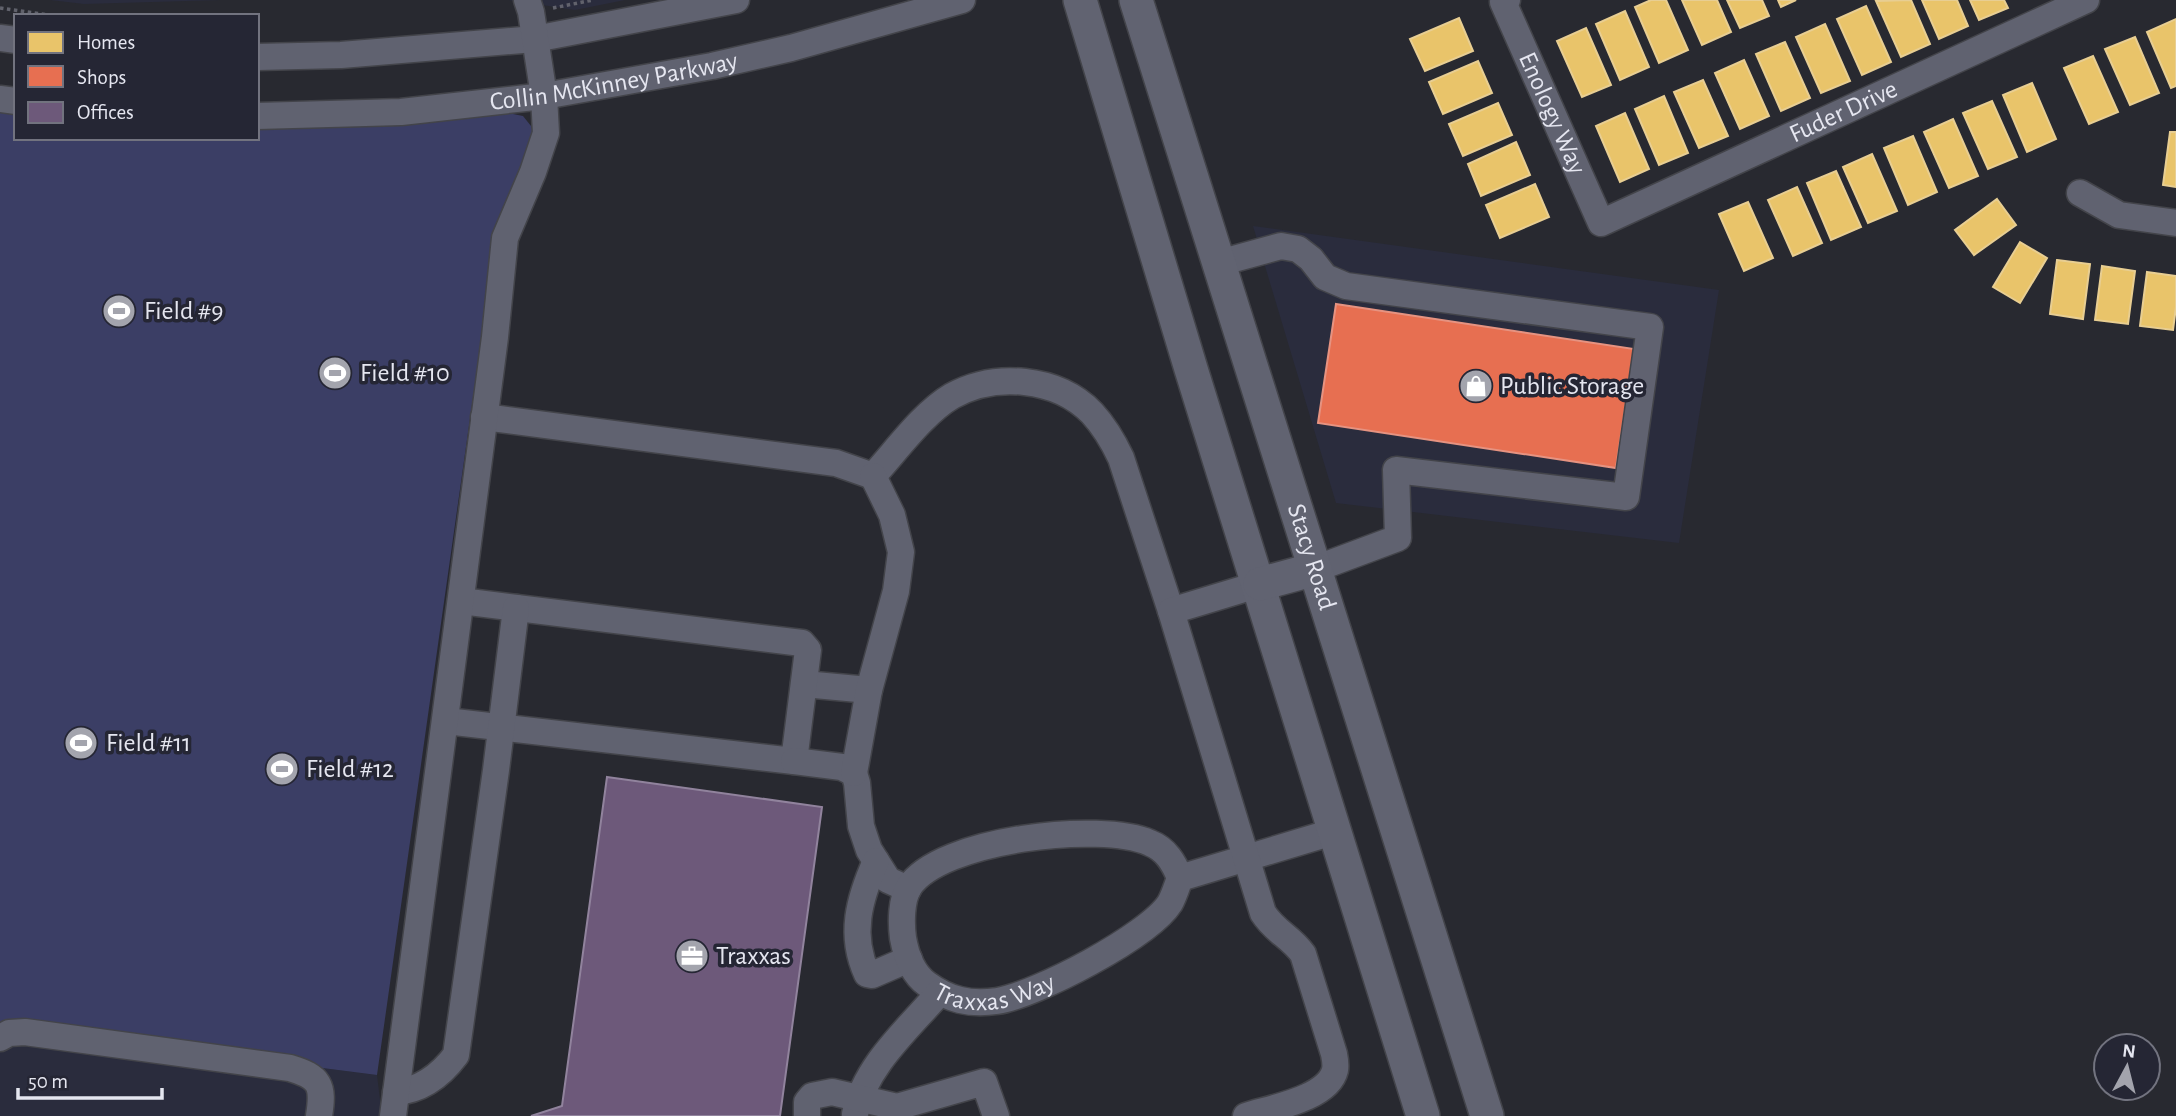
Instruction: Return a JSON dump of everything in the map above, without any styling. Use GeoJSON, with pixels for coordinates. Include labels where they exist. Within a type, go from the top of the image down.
{"type":"FeatureCollection","features":[{"type":"Feature","properties":{"kind":"main road"},"geometry":{"type":"LineString","coordinates":[[1080,0],[1191,369],[1260,584],[1423,1116]]}},
{"type":"Feature","properties":{"kind":"main road","name":"Stacy Road"},"geometry":{"type":"LineString","coordinates":[[1136,0],[1387,790],[1487,1116]]}},
{"type":"Feature","properties":{"kind":"main road"},"geometry":{"type":"LineString","coordinates":[[1260,584],[1315,569]]}},
{"type":"Feature","properties":{"kind":"street"},"geometry":{"type":"LineString","coordinates":[[395,1104],[446,721],[505,238],[533,172],[545,133],[544,96],[527,0]]}},
{"type":"Feature","properties":{"kind":"street","name":"Collin McKinney Parkway"},"geometry":{"type":"LineString","coordinates":[[259,57],[341,55],[535,40],[736,0]]}},
{"type":"Feature","properties":{"kind":"street","name":"Collin McKinney Parkway"},"geometry":{"type":"LineString","coordinates":[[259,116],[401,111],[544,96],[726,63],[791,48],[962,0]]}},
{"type":"Feature","properties":{"kind":"street","name":"Fuder Drive"},"geometry":{"type":"LineString","coordinates":[[1601,223],[2086,0]]}},
{"type":"Feature","properties":{"kind":"street","name":"Enology Way"},"geometry":{"type":"LineString","coordinates":[[1505,1],[1601,223]]}},
{"type":"Feature","properties":{"kind":"street"},"geometry":{"type":"LineString","coordinates":[[2080,193],[2119,215],[2176,223]]}},
{"type":"Feature","properties":{"kind":"street"},"geometry":{"type":"LineString","coordinates":[[1219,263],[1281,246],[1298,249],[1311,258],[1325,277],[1346,286],[1650,327],[1626,497],[1396,470],[1398,538],[1315,569]]}},
{"type":"Feature","properties":{"kind":"street"},"geometry":{"type":"LineString","coordinates":[[873,476],[930,414],[952,396],[999,381],[1031,382],[1064,393],[1090,411],[1111,436],[1121,458],[1171,611],[1263,914],[1272,927],[1296,944],[1303,954],[1334,1054],[1335,1070],[1328,1084],[1315,1094],[1245,1116]]}},
{"type":"Feature","properties":{"kind":"street"},"geometry":{"type":"LineString","coordinates":[[484,418],[825,461],[873,476],[892,515],[901,552],[896,592],[869,690],[853,773]]}},
{"type":"Feature","properties":{"kind":"street"},"geometry":{"type":"LineString","coordinates":[[1171,611],[1260,584]]}},
{"type":"Feature","properties":{"kind":"street"},"geometry":{"type":"LineString","coordinates":[[461,601],[802,643],[808,650],[794,761]]}},
{"type":"Feature","properties":{"kind":"street"},"geometry":{"type":"LineString","coordinates":[[395,1104],[438,1075],[456,1055],[516,608]]}},
{"type":"Feature","properties":{"kind":"street"},"geometry":{"type":"LineString","coordinates":[[804,684],[869,690]]}},
{"type":"Feature","properties":{"kind":"street"},"geometry":{"type":"LineString","coordinates":[[446,721],[842,767],[853,773],[858,783],[860,826],[869,850],[888,880],[908,889],[917,877],[934,865],[956,856],[1010,841],[1054,835],[1126,836],[1152,843],[1172,859],[1180,878],[1336,831]]}},
{"type":"Feature","properties":{"kind":"street"},"geometry":{"type":"LineString","coordinates":[[876,862],[863,891],[859,908],[862,963],[867,974],[872,975],[909,959]]}},
{"type":"Feature","properties":{"kind":"street","name":"Traxxas Way"},"geometry":{"type":"LineString","coordinates":[[908,889],[902,916],[902,931],[909,959],[923,982],[946,998],[968,1002],[995,1001],[1037,989],[1145,929],[1170,903],[1180,878]]}},
{"type":"Feature","properties":{"kind":"street"},"geometry":{"type":"LineString","coordinates":[[857,1108],[864,1086],[878,1064],[940,993]]}},
{"type":"Feature","properties":{"kind":"street"},"geometry":{"type":"LineString","coordinates":[[0,1038],[9,1033],[25,1032],[290,1068],[308,1074],[318,1083],[322,1096],[319,1116]]}},
{"type":"Feature","properties":{"kind":"street"},"geometry":{"type":"LineString","coordinates":[[807,1116],[807,1102],[820,1093],[832,1092],[857,1108],[898,1112],[984,1082],[996,1116]]}},
{"type":"Feature","properties":{"kind":"path"},"geometry":{"type":"LineString","coordinates":[[556,7],[593,0]]}},
{"type":"Feature","properties":{"kind":"path"},"geometry":{"type":"LineString","coordinates":[[0,8],[41,14]]}},
{"type":"Feature","properties":{"kind":"shaded area"},"geometry":{"type":"Polygon","coordinates":[[[50,0],[221,0],[84,4],[50,0]]]}},
{"type":"Feature","properties":{"kind":"shaded area"},"geometry":{"type":"Polygon","coordinates":[[[509,0],[625,0],[575,10],[509,0]]]}},
{"type":"Feature","properties":{"kind":"shaded area"},"geometry":{"type":"Polygon","coordinates":[[[0,110],[14,112],[14,140],[259,140],[259,126],[437,120],[508,113],[523,116],[531,126],[535,139],[496,235],[377,1075],[0,1027],[0,110]]]}},
{"type":"Feature","properties":{"kind":"shaded area"},"geometry":{"type":"Polygon","coordinates":[[[1253,226],[1719,290],[1679,543],[1336,503],[1253,226]]]}},
{"type":"Feature","properties":{"kind":"shaded area"},"geometry":{"type":"Polygon","coordinates":[[[0,1027],[377,1075],[382,1116],[0,1116],[0,1027]]]}},
{"type":"Feature","properties":{"kind":"building: Homes"},"geometry":{"type":"Polygon","coordinates":[[[1651,0],[1666,0],[1688,50],[1659,63],[1635,7],[1651,0]]]}},
{"type":"Feature","properties":{"kind":"building: Homes"},"geometry":{"type":"Polygon","coordinates":[[[1682,0],[1717,0],[1731,32],[1702,45],[1682,0]]]}},
{"type":"Feature","properties":{"kind":"building: Homes"},"geometry":{"type":"Polygon","coordinates":[[[1727,0],[1762,0],[1769,16],[1740,28],[1727,0]]]}},
{"type":"Feature","properties":{"kind":"building: Homes"},"geometry":{"type":"Polygon","coordinates":[[[1778,0],[1796,0],[1781,7],[1778,0]]]}},
{"type":"Feature","properties":{"kind":"building: Homes"},"geometry":{"type":"Polygon","coordinates":[[[1911,0],[1930,44],[1901,57],[1876,1],[1911,0]]]}},
{"type":"Feature","properties":{"kind":"building: Homes"},"geometry":{"type":"Polygon","coordinates":[[[1922,0],[1957,0],[1968,26],[1939,39],[1922,0]]]}},
{"type":"Feature","properties":{"kind":"building: Homes"},"geometry":{"type":"Polygon","coordinates":[[[1970,0],[2004,0],[2008,8],[1979,20],[1970,0]]]}},
{"type":"Feature","properties":{"kind":"building: Homes"},"geometry":{"type":"Polygon","coordinates":[[[1866,6],[1891,62],[1862,75],[1837,19],[1866,6]]]}},
{"type":"Feature","properties":{"kind":"building: Homes"},"geometry":{"type":"Polygon","coordinates":[[[1625,11],[1649,67],[1620,80],[1596,24],[1625,11]]]}},
{"type":"Feature","properties":{"kind":"building: Homes"},"geometry":{"type":"Polygon","coordinates":[[[1459,18],[1473,51],[1425,71],[1410,39],[1459,18]]]}},
{"type":"Feature","properties":{"kind":"building: Homes"},"geometry":{"type":"Polygon","coordinates":[[[2176,19],[2176,86],[2171,88],[2147,32],[2176,19]]]}},
{"type":"Feature","properties":{"kind":"building: Homes"},"geometry":{"type":"Polygon","coordinates":[[[1825,24],[1850,81],[1821,93],[1796,37],[1825,24]]]}},
{"type":"Feature","properties":{"kind":"building: Homes"},"geometry":{"type":"Polygon","coordinates":[[[1586,28],[1611,85],[1582,97],[1557,41],[1586,28]]]}},
{"type":"Feature","properties":{"kind":"building: Homes"},"geometry":{"type":"Polygon","coordinates":[[[2135,37],[2159,93],[2130,105],[2105,49],[2135,37]]]}},
{"type":"Feature","properties":{"kind":"building: Homes"},"geometry":{"type":"Polygon","coordinates":[[[1785,42],[1810,98],[1781,111],[1756,54],[1785,42]]]}},
{"type":"Feature","properties":{"kind":"building: Homes"},"geometry":{"type":"Polygon","coordinates":[[[2093,56],[2118,112],[2089,124],[2064,68],[2093,56]]]}},
{"type":"Feature","properties":{"kind":"building: Homes"},"geometry":{"type":"Polygon","coordinates":[[[1744,60],[1769,116],[1740,129],[1715,73],[1744,60]]]}},
{"type":"Feature","properties":{"kind":"building: Homes"},"geometry":{"type":"Polygon","coordinates":[[[1478,61],[1492,93],[1443,114],[1429,82],[1478,61]]]}},
{"type":"Feature","properties":{"kind":"building: Homes"},"geometry":{"type":"Polygon","coordinates":[[[1703,80],[1728,136],[1699,148],[1674,92],[1703,80]]]}},
{"type":"Feature","properties":{"kind":"building: Homes"},"geometry":{"type":"Polygon","coordinates":[[[2032,83],[2056,139],[2027,152],[2003,95],[2032,83]]]}},
{"type":"Feature","properties":{"kind":"building: Homes"},"geometry":{"type":"Polygon","coordinates":[[[1664,96],[1688,153],[1659,165],[1635,109],[1664,96]]]}},
{"type":"Feature","properties":{"kind":"building: Homes"},"geometry":{"type":"Polygon","coordinates":[[[1992,101],[2017,157],[1988,169],[1963,113],[1992,101]]]}},
{"type":"Feature","properties":{"kind":"building: Homes"},"geometry":{"type":"Polygon","coordinates":[[[1498,103],[1512,135],[1463,156],[1449,124],[1498,103]]]}},
{"type":"Feature","properties":{"kind":"building: Homes"},"geometry":{"type":"Polygon","coordinates":[[[1625,113],[1649,169],[1620,182],[1596,126],[1625,113]]]}},
{"type":"Feature","properties":{"kind":"building: Homes"},"geometry":{"type":"Polygon","coordinates":[[[1953,119],[1978,176],[1949,188],[1924,132],[1953,119]]]}},
{"type":"Feature","properties":{"kind":"building: Homes"},"geometry":{"type":"Polygon","coordinates":[[[2170,132],[2176,132],[2176,187],[2163,185],[2170,132]]]}},
{"type":"Feature","properties":{"kind":"building: Homes"},"geometry":{"type":"Polygon","coordinates":[[[1913,136],[1937,192],[1908,205],[1884,148],[1913,136]]]}},
{"type":"Feature","properties":{"kind":"building: Homes"},"geometry":{"type":"Polygon","coordinates":[[[1516,142],[1530,175],[1481,196],[1468,164],[1516,142]]]}},
{"type":"Feature","properties":{"kind":"building: Homes"},"geometry":{"type":"Polygon","coordinates":[[[1872,154],[1897,211],[1868,223],[1843,167],[1872,154]]]}},
{"type":"Feature","properties":{"kind":"building: Homes"},"geometry":{"type":"Polygon","coordinates":[[[1836,171],[1861,227],[1831,240],[1807,183],[1836,171]]]}},
{"type":"Feature","properties":{"kind":"building: Homes"},"geometry":{"type":"Polygon","coordinates":[[[1535,184],[1549,217],[1500,238],[1486,205],[1535,184]]]}},
{"type":"Feature","properties":{"kind":"building: Homes"},"geometry":{"type":"Polygon","coordinates":[[[1797,187],[1822,243],[1793,256],[1768,200],[1797,187]]]}},
{"type":"Feature","properties":{"kind":"building: Homes"},"geometry":{"type":"Polygon","coordinates":[[[1997,199],[2016,225],[1974,255],[1955,230],[1997,199]]]}},
{"type":"Feature","properties":{"kind":"building: Homes"},"geometry":{"type":"Polygon","coordinates":[[[1748,202],[1773,258],[1744,271],[1719,214],[1748,202]]]}},
{"type":"Feature","properties":{"kind":"building: Homes"},"geometry":{"type":"Polygon","coordinates":[[[2020,242],[2047,258],[2020,303],[1993,287],[2020,242]]]}},
{"type":"Feature","properties":{"kind":"building: Homes"},"geometry":{"type":"Polygon","coordinates":[[[2057,260],[2090,264],[2083,319],[2050,314],[2057,260]]]}},
{"type":"Feature","properties":{"kind":"building: Homes"},"geometry":{"type":"Polygon","coordinates":[[[2102,266],[2135,271],[2128,324],[2095,320],[2102,266]]]}},
{"type":"Feature","properties":{"kind":"building: Homes"},"geometry":{"type":"Polygon","coordinates":[[[2147,272],[2176,276],[2173,330],[2140,326],[2147,272]]]}},
{"type":"Feature","properties":{"kind":"building: Shops","name":"Public Storage"},"geometry":{"type":"Polygon","coordinates":[[[1336,304],[1634,349],[1616,468],[1318,423],[1336,304]]]}},
{"type":"Feature","properties":{"kind":"building: Offices","name":"Traxxas"},"geometry":{"type":"Polygon","coordinates":[[[607,777],[822,807],[780,1116],[531,1116],[562,1106],[607,777]]]}},
{"type":"Feature","properties":{"kind":"place","name":"Field #9"},"geometry":{"type":"Point","coordinates":[119,311]}},
{"type":"Feature","properties":{"kind":"place","name":"Field #10"},"geometry":{"type":"Point","coordinates":[335,373]}},
{"type":"Feature","properties":{"kind":"place","name":"Public Storage"},"geometry":{"type":"Point","coordinates":[1476,386]}},
{"type":"Feature","properties":{"kind":"place","name":"Field #11"},"geometry":{"type":"Point","coordinates":[81,743]}},
{"type":"Feature","properties":{"kind":"place","name":"Field #12"},"geometry":{"type":"Point","coordinates":[282,769]}},
{"type":"Feature","properties":{"kind":"place","name":"Traxxas"},"geometry":{"type":"Point","coordinates":[692,956]}}]}
